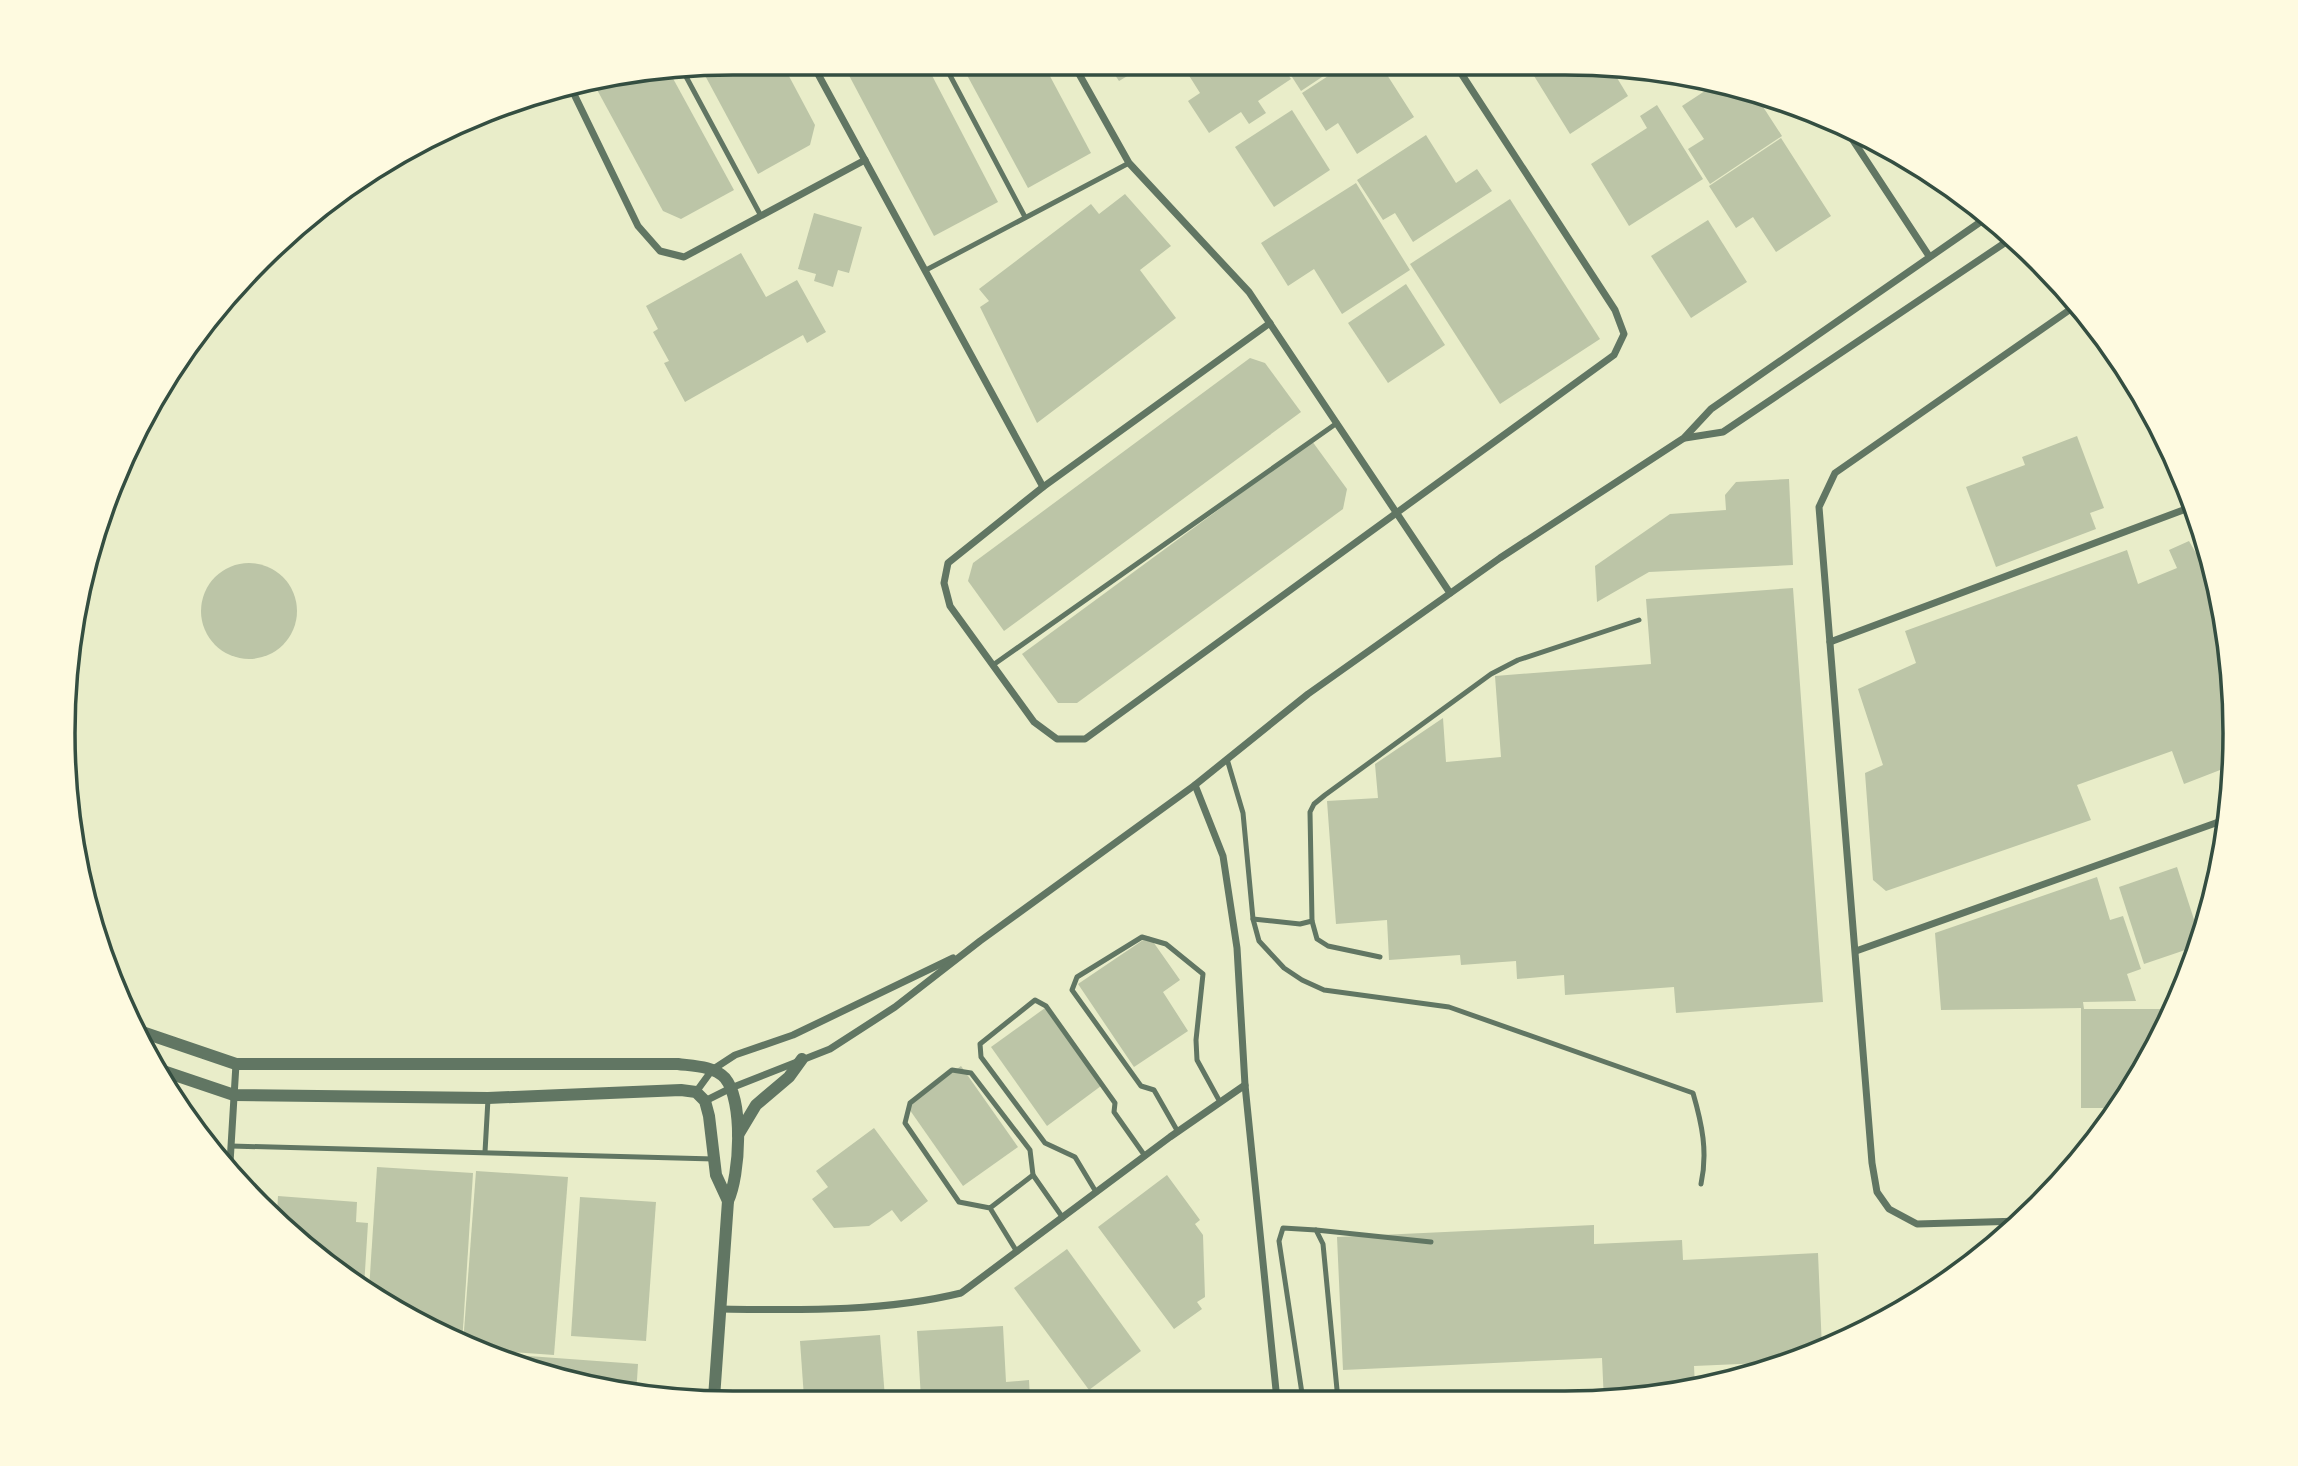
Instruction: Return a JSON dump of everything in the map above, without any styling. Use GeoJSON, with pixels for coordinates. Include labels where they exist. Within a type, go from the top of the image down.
{"type":"FeatureCollection","features":[{"type":"Feature","properties":{"kind":"street"},"geometry":{"type":"LineString","coordinates":[[818,75],[1043,487]]}},
{"type":"Feature","properties":{"kind":"street"},"geometry":{"type":"LineString","coordinates":[[1080,75],[1129,163],[1249,292],[1450,593]]}},
{"type":"Feature","properties":{"kind":"street"},"geometry":{"type":"LineString","coordinates":[[1270,323],[1043,487],[947,563],[944,583],[950,606],[1034,722],[1057,740],[1085,739],[1614,355],[1624,334],[1615,310],[1462,75]]}},
{"type":"Feature","properties":{"kind":"street"},"geometry":{"type":"LineString","coordinates":[[575,95],[638,226],[660,251],[684,257],[865,160]]}},
{"type":"Feature","properties":{"kind":"street"},"geometry":{"type":"LineString","coordinates":[[1854,142],[1929,256]]}},
{"type":"Feature","properties":{"kind":"street"},"geometry":{"type":"LineString","coordinates":[[170,1072],[234,1095],[488,1098],[681,1090],[701,1096],[731,1088],[830,1049],[884,1014],[1118,839],[1195,785],[1308,694],[1450,593],[1684,438],[1711,409],[1979,222]]}},
{"type":"Feature","properties":{"kind":"street"},"geometry":{"type":"LineString","coordinates":[[1684,438],[1723,432],[2004,243]]}},
{"type":"Feature","properties":{"kind":"street"},"geometry":{"type":"LineString","coordinates":[[2006,1221],[1917,1224],[1889,1209],[1877,1192],[1872,1163],[1819,507],[1835,473],[2069,310]]}},
{"type":"Feature","properties":{"kind":"street"},"geometry":{"type":"LineString","coordinates":[[1830,642],[2184,510]]}},
{"type":"Feature","properties":{"kind":"street"},"geometry":{"type":"LineString","coordinates":[[1195,785],[1223,856],[1237,948],[1245,1085],[1276,1391]]}},
{"type":"Feature","properties":{"kind":"street"},"geometry":{"type":"LineString","coordinates":[[1856,951],[2216,823]]}},
{"type":"Feature","properties":{"kind":"street"},"geometry":{"type":"LineString","coordinates":[[728,1201],[716,1175],[701,1096],[712,1070],[735,1055],[793,1035],[966,952]]}},
{"type":"Feature","properties":{"kind":"street"},"geometry":{"type":"LineString","coordinates":[[148,1034],[236,1064],[678,1064],[712,1070],[723,1077],[731,1088],[736,1108],[737,1137],[737,1167],[734,1188],[728,1201],[715,1390]]}},
{"type":"Feature","properties":{"kind":"street"},"geometry":{"type":"LineString","coordinates":[[737,1137],[756,1105],[789,1077],[803,1059]]}},
{"type":"Feature","properties":{"kind":"street"},"geometry":{"type":"LineString","coordinates":[[230,1157],[236,1064]]}},
{"type":"Feature","properties":{"kind":"street"},"geometry":{"type":"LineString","coordinates":[[722,1309],[797,1309],[933,1300],[961,1293],[1144,1156],[1245,1085]]}},
{"type":"Feature","properties":{"kind":"lane"},"geometry":{"type":"LineString","coordinates":[[950,75],[1025,217]]}},
{"type":"Feature","properties":{"kind":"lane"},"geometry":{"type":"LineString","coordinates":[[687,77],[761,216]]}},
{"type":"Feature","properties":{"kind":"lane"},"geometry":{"type":"LineString","coordinates":[[926,270],[1129,163]]}},
{"type":"Feature","properties":{"kind":"lane"},"geometry":{"type":"LineString","coordinates":[[993,665],[1338,423]]}},
{"type":"Feature","properties":{"kind":"lane"},"geometry":{"type":"LineString","coordinates":[[1380,957],[1328,946],[1317,939],[1312,921],[1310,813],[1314,804],[1491,674],[1518,660],[1639,620]]}},
{"type":"Feature","properties":{"kind":"lane"},"geometry":{"type":"LineString","coordinates":[[1227,759],[1242,813],[1253,919],[1258,942],[1284,968],[1324,990],[1449,1007],[1693,1093],[1704,1132],[1706,1162],[1701,1184]]}},
{"type":"Feature","properties":{"kind":"lane"},"geometry":{"type":"LineString","coordinates":[[1253,919],[1300,924],[1312,921]]}},
{"type":"Feature","properties":{"kind":"lane"},"geometry":{"type":"LineString","coordinates":[[1178,1132],[1154,1090],[1140,1086],[1072,990],[1077,977],[1142,937],[1166,944],[1203,974],[1196,1040],[1197,1060],[1220,1102]]}},
{"type":"Feature","properties":{"kind":"lane"},"geometry":{"type":"LineString","coordinates":[[1096,1192],[1075,1157],[1045,1143],[981,1057],[980,1044],[1035,1000],[1046,1006],[1115,1102],[1114,1112],[1144,1156]]}},
{"type":"Feature","properties":{"kind":"lane"},"geometry":{"type":"LineString","coordinates":[[1017,1252],[990,1208],[959,1202],[905,1123],[910,1103],[952,1070],[971,1073],[1030,1150],[1033,1175],[1063,1218]]}},
{"type":"Feature","properties":{"kind":"lane"},"geometry":{"type":"LineString","coordinates":[[485,1152],[488,1098]]}},
{"type":"Feature","properties":{"kind":"lane"},"geometry":{"type":"LineString","coordinates":[[231,1146],[715,1159]]}},
{"type":"Feature","properties":{"kind":"lane"},"geometry":{"type":"LineString","coordinates":[[990,1208],[1033,1175]]}},
{"type":"Feature","properties":{"kind":"lane"},"geometry":{"type":"LineString","coordinates":[[1302,1391],[1279,1241],[1283,1228],[1295,1227],[1431,1242]]}},
{"type":"Feature","properties":{"kind":"lane"},"geometry":{"type":"LineString","coordinates":[[1316,1230],[1323,1244],[1337,1391]]}},
{"type":"Feature","properties":{"kind":"building"},"geometry":{"type":"Polygon","coordinates":[[[788,75],[815,125],[810,145],[758,174],[705,76],[788,75]]]}},
{"type":"Feature","properties":{"kind":"building"},"geometry":{"type":"Polygon","coordinates":[[[849,75],[932,75],[998,202],[934,236],[849,75]]]}},
{"type":"Feature","properties":{"kind":"building"},"geometry":{"type":"Polygon","coordinates":[[[967,75],[1049,75],[1091,153],[1028,188],[967,75]]]}},
{"type":"Feature","properties":{"kind":"building"},"geometry":{"type":"Polygon","coordinates":[[[1115,75],[1129,75],[1119,81],[1115,75]]]}},
{"type":"Feature","properties":{"kind":"building"},"geometry":{"type":"Polygon","coordinates":[[[1189,75],[1288,75],[1291,79],[1258,101],[1266,113],[1249,124],[1241,112],[1209,133],[1188,101],[1200,93],[1189,75]]]}},
{"type":"Feature","properties":{"kind":"building"},"geometry":{"type":"Polygon","coordinates":[[[1291,75],[1325,75],[1301,91],[1291,75]]]}},
{"type":"Feature","properties":{"kind":"building"},"geometry":{"type":"Polygon","coordinates":[[[1330,75],[1387,75],[1414,117],[1357,154],[1338,123],[1326,131],[1302,93],[1330,75]]]}},
{"type":"Feature","properties":{"kind":"building"},"geometry":{"type":"Polygon","coordinates":[[[1533,75],[1617,78],[1628,96],[1570,134],[1533,75]]]}},
{"type":"Feature","properties":{"kind":"building"},"geometry":{"type":"Polygon","coordinates":[[[673,79],[734,190],[681,219],[663,211],[597,90],[673,79]]]}},
{"type":"Feature","properties":{"kind":"building"},"geometry":{"type":"Polygon","coordinates":[[[1705,91],[1763,106],[1782,136],[1710,184],[1688,149],[1704,139],[1682,106],[1705,91]]]}},
{"type":"Feature","properties":{"kind":"building"},"geometry":{"type":"Polygon","coordinates":[[[1657,105],[1703,179],[1629,226],[1591,164],[1647,128],[1640,116],[1657,105]]]}},
{"type":"Feature","properties":{"kind":"building"},"geometry":{"type":"Polygon","coordinates":[[[1292,110],[1330,170],[1274,207],[1235,147],[1292,110]]]}},
{"type":"Feature","properties":{"kind":"building"},"geometry":{"type":"Polygon","coordinates":[[[1426,135],[1456,183],[1477,169],[1492,191],[1413,242],[1395,213],[1383,220],[1357,180],[1426,135]]]}},
{"type":"Feature","properties":{"kind":"building"},"geometry":{"type":"Polygon","coordinates":[[[1781,138],[1831,216],[1776,252],[1753,217],[1736,228],[1709,186],[1781,138]]]}},
{"type":"Feature","properties":{"kind":"building"},"geometry":{"type":"Polygon","coordinates":[[[1356,183],[1410,270],[1342,314],[1314,269],[1288,286],[1261,243],[1356,183]]]}},
{"type":"Feature","properties":{"kind":"building"},"geometry":{"type":"Polygon","coordinates":[[[1125,194],[1171,246],[1140,270],[1176,318],[1037,423],[980,307],[989,301],[979,289],[1091,204],[1099,214],[1125,194]]]}},
{"type":"Feature","properties":{"kind":"building"},"geometry":{"type":"Polygon","coordinates":[[[1510,199],[1600,339],[1500,404],[1410,264],[1510,199]]]}},
{"type":"Feature","properties":{"kind":"building"},"geometry":{"type":"Polygon","coordinates":[[[814,213],[862,227],[849,273],[838,270],[833,287],[814,281],[816,274],[798,269],[814,213]]]}},
{"type":"Feature","properties":{"kind":"building"},"geometry":{"type":"Polygon","coordinates":[[[1708,220],[1747,282],[1691,318],[1651,256],[1708,220]]]}},
{"type":"Feature","properties":{"kind":"building"},"geometry":{"type":"Polygon","coordinates":[[[741,253],[766,297],[797,280],[826,332],[807,343],[803,335],[685,402],[664,363],[669,361],[653,332],[658,329],[646,306],[741,253]]]}},
{"type":"Feature","properties":{"kind":"building"},"geometry":{"type":"Polygon","coordinates":[[[1406,284],[1445,345],[1388,383],[1348,323],[1406,284]]]}},
{"type":"Feature","properties":{"kind":"building"},"geometry":{"type":"Polygon","coordinates":[[[1250,358],[1265,363],[1301,412],[1004,631],[968,581],[973,563],[1250,358]]]}},
{"type":"Feature","properties":{"kind":"building"},"geometry":{"type":"Polygon","coordinates":[[[2077,436],[2104,508],[2090,513],[2096,529],[1996,567],[1966,487],[2025,465],[2022,457],[2077,436]]]}},
{"type":"Feature","properties":{"kind":"building"},"geometry":{"type":"Polygon","coordinates":[[[1312,441],[1347,489],[1343,509],[1077,703],[1058,703],[1022,654],[1312,441]]]}},
{"type":"Feature","properties":{"kind":"building"},"geometry":{"type":"Polygon","coordinates":[[[1789,479],[1793,565],[1649,572],[1597,602],[1595,566],[1670,514],[1726,510],[1725,495],[1736,482],[1789,479]]]}},
{"type":"Feature","properties":{"kind":"building"},"geometry":{"type":"Polygon","coordinates":[[[2189,541],[2200,563],[2217,647],[2223,733],[2221,770],[2184,784],[2172,751],[2077,785],[2091,820],[1886,891],[1873,880],[1865,773],[1883,765],[1858,689],[1916,663],[1905,631],[2127,550],[2138,584],[2177,568],[2169,550],[2189,541]]]}},
{"type":"Feature","properties":{"kind":"building"},"geometry":{"type":"Polygon","coordinates":[[[249,563],[267,567],[283,577],[293,593],[297,611],[293,629],[283,645],[267,655],[249,659],[231,655],[215,645],[205,629],[201,611],[205,593],[215,577],[231,567],[249,563]]]}},
{"type":"Feature","properties":{"kind":"building"},"geometry":{"type":"Polygon","coordinates":[[[1793,588],[1823,1002],[1676,1013],[1674,987],[1565,995],[1564,975],[1517,979],[1516,961],[1461,965],[1460,955],[1389,960],[1387,920],[1336,924],[1327,801],[1378,798],[1375,764],[1443,718],[1446,762],[1501,757],[1495,676],[1651,664],[1646,599],[1793,588]]]}},
{"type":"Feature","properties":{"kind":"building"},"geometry":{"type":"Polygon","coordinates":[[[2177,867],[2195,921],[2186,950],[2144,964],[2119,887],[2177,867]]]}},
{"type":"Feature","properties":{"kind":"building"},"geometry":{"type":"Polygon","coordinates":[[[2097,877],[2110,920],[2123,916],[2141,969],[2127,974],[2136,1001],[2083,1002],[2084,1009],[2162,1009],[2135,1062],[2105,1108],[2081,1108],[2081,1008],[1941,1010],[1935,933],[2097,877]]]}},
{"type":"Feature","properties":{"kind":"building"},"geometry":{"type":"Polygon","coordinates":[[[1149,936],[1180,980],[1163,992],[1188,1031],[1134,1067],[1078,984],[1149,936]]]}},
{"type":"Feature","properties":{"kind":"building"},"geometry":{"type":"Polygon","coordinates":[[[1045,1008],[1101,1086],[1047,1126],[991,1047],[1045,1008]]]}},
{"type":"Feature","properties":{"kind":"building"},"geometry":{"type":"Polygon","coordinates":[[[961,1066],[1018,1147],[963,1186],[907,1106],[961,1066]]]}},
{"type":"Feature","properties":{"kind":"building"},"geometry":{"type":"Polygon","coordinates":[[[874,1128],[928,1201],[901,1222],[892,1210],[869,1226],[834,1228],[812,1199],[828,1187],[816,1171],[874,1128]]]}},
{"type":"Feature","properties":{"kind":"building"},"geometry":{"type":"Polygon","coordinates":[[[377,1167],[473,1173],[463,1333],[404,1303],[370,1281],[377,1167]]]}},
{"type":"Feature","properties":{"kind":"building"},"geometry":{"type":"Polygon","coordinates":[[[476,1171],[568,1177],[554,1355],[511,1352],[464,1333],[476,1171]]]}},
{"type":"Feature","properties":{"kind":"building"},"geometry":{"type":"Polygon","coordinates":[[[1167,1175],[1200,1220],[1195,1224],[1203,1235],[1205,1297],[1197,1302],[1202,1309],[1174,1329],[1098,1227],[1167,1175]]]}},
{"type":"Feature","properties":{"kind":"building"},"geometry":{"type":"Polygon","coordinates":[[[278,1196],[357,1202],[356,1222],[368,1223],[365,1278],[299,1228],[277,1207],[278,1196]]]}},
{"type":"Feature","properties":{"kind":"building"},"geometry":{"type":"Polygon","coordinates":[[[580,1197],[656,1202],[646,1341],[571,1336],[580,1197]]]}},
{"type":"Feature","properties":{"kind":"building"},"geometry":{"type":"Polygon","coordinates":[[[1594,1225],[1594,1244],[1682,1240],[1683,1260],[1818,1253],[1822,1339],[1750,1364],[1694,1366],[1693,1378],[1608,1389],[1603,1389],[1602,1358],[1343,1370],[1337,1237],[1594,1225]]]}},
{"type":"Feature","properties":{"kind":"building"},"geometry":{"type":"Polygon","coordinates":[[[1067,1249],[1141,1351],[1089,1390],[1014,1288],[1067,1249]]]}},
{"type":"Feature","properties":{"kind":"building"},"geometry":{"type":"Polygon","coordinates":[[[1003,1326],[1006,1382],[1029,1380],[1030,1391],[921,1391],[917,1331],[1003,1326]]]}},
{"type":"Feature","properties":{"kind":"building"},"geometry":{"type":"Polygon","coordinates":[[[880,1335],[884,1391],[804,1391],[800,1341],[880,1335]]]}},
{"type":"Feature","properties":{"kind":"building"},"geometry":{"type":"Polygon","coordinates":[[[521,1356],[638,1364],[637,1383],[563,1368],[521,1356]]]}}]}
